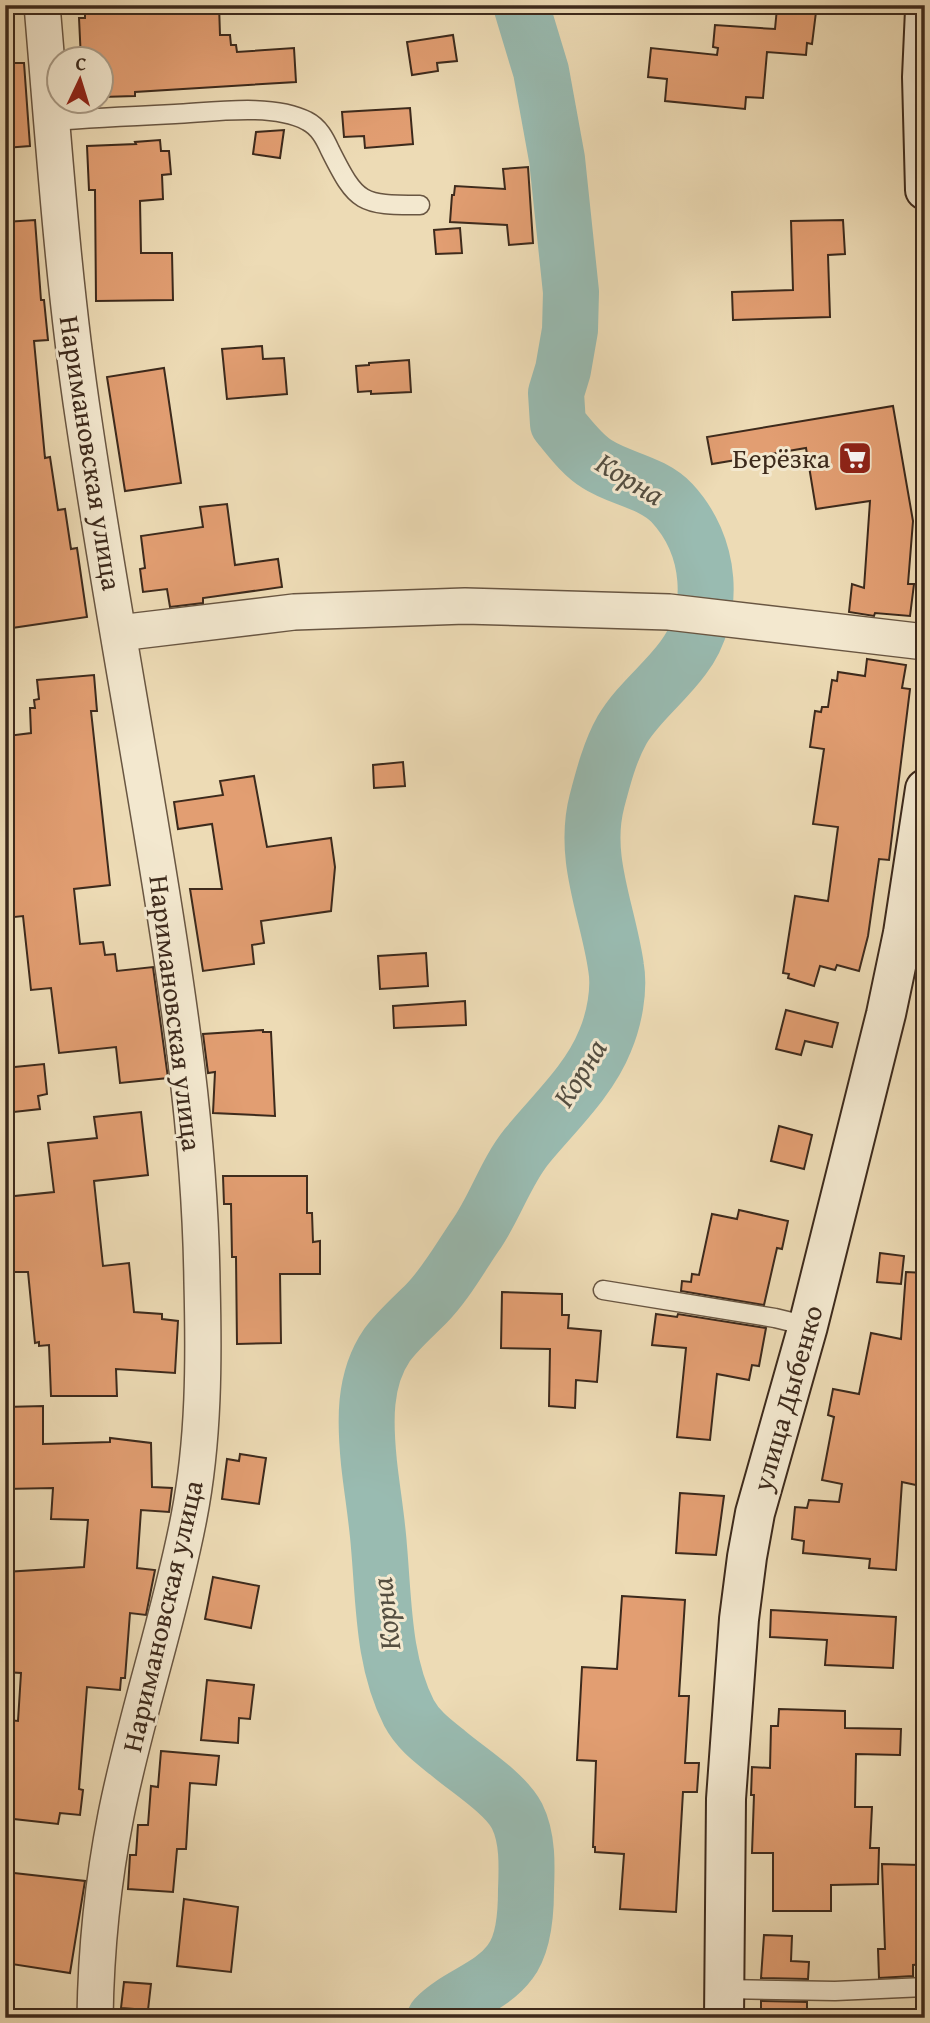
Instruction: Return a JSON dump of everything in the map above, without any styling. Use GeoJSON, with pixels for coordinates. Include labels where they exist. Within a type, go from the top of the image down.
{"type":"FeatureCollection","features":[{"type":"Feature","properties":{"kind":"main road"},"geometry":{"type":"LineString","coordinates":[[925,10],[922,90],[925,190]]}},
{"type":"Feature","properties":{"kind":"main road","name":"улица Дыбенко"},"geometry":{"type":"LineString","coordinates":[[724,2003],[726,1799],[739,1619],[747,1556],[755,1513],[808,1326],[886,1014],[914,934],[925,789]]}},
{"type":"Feature","properties":{"kind":"street","name":"Наримановская улица"},"geometry":{"type":"LineString","coordinates":[[42,5],[66,286],[84,423],[169,934],[190,1088],[202,1278],[199,1448],[190,1513],[176,1581],[128,1760],[108,1862],[97,1962],[95,2018]]}},
{"type":"Feature","properties":{"kind":"street"},"geometry":{"type":"LineString","coordinates":[[120,633],[293,612],[479,606],[669,612],[925,642]]}},
{"type":"Feature","properties":{"kind":"lane"},"geometry":{"type":"LineString","coordinates":[[52,121],[267,111],[297,118],[318,129],[344,177],[362,199],[373,204],[420,205]]}},
{"type":"Feature","properties":{"kind":"lane"},"geometry":{"type":"LineString","coordinates":[[603,1290],[775,1318],[808,1326]]}},
{"type":"Feature","properties":{"kind":"lane"},"geometry":{"type":"LineString","coordinates":[[724,2003],[835,1991],[925,1987]]}},
{"type":"Feature","properties":{"kind":"building"},"geometry":{"type":"Polygon","coordinates":[[[85,5],[219,5],[220,35],[230,35],[231,45],[236,45],[237,52],[294,48],[296,82],[135,92],[135,96],[116,97],[116,46],[80,46],[79,18],[85,18],[85,5]]]}},
{"type":"Feature","properties":{"kind":"building"},"geometry":{"type":"Polygon","coordinates":[[[777,8],[816,12],[812,44],[807,43],[806,55],[767,52],[763,98],[746,97],[745,109],[665,101],[667,79],[648,77],[651,48],[717,55],[718,48],[713,47],[715,25],[775,29],[777,8]]]}},
{"type":"Feature","properties":{"kind":"building"},"geometry":{"type":"Polygon","coordinates":[[[453,35],[457,61],[437,63],[438,71],[412,75],[407,42],[453,35]]]}},
{"type":"Feature","properties":{"kind":"building"},"geometry":{"type":"Polygon","coordinates":[[[5,63],[24,63],[30,146],[5,148],[5,63]]]}},
{"type":"Feature","properties":{"kind":"building"},"geometry":{"type":"Polygon","coordinates":[[[410,108],[413,144],[365,148],[364,136],[344,137],[342,112],[410,108]]]}},
{"type":"Feature","properties":{"kind":"building"},"geometry":{"type":"Polygon","coordinates":[[[284,130],[280,158],[253,154],[256,132],[284,130]]]}},
{"type":"Feature","properties":{"kind":"building"},"geometry":{"type":"Polygon","coordinates":[[[160,140],[161,151],[169,151],[171,174],[162,175],[163,199],[140,201],[141,253],[172,253],[173,300],[96,301],[95,190],[89,190],[87,146],[160,140]]]}},
{"type":"Feature","properties":{"kind":"building"},"geometry":{"type":"Polygon","coordinates":[[[528,167],[533,243],[509,245],[507,225],[450,222],[455,186],[505,189],[503,169],[528,167]]]}},
{"type":"Feature","properties":{"kind":"building"},"geometry":{"type":"Polygon","coordinates":[[[35,220],[41,300],[44,300],[48,340],[34,341],[45,458],[50,457],[58,510],[65,509],[71,549],[77,548],[87,617],[5,629],[5,222],[35,220]]]}},
{"type":"Feature","properties":{"kind":"building"},"geometry":{"type":"Polygon","coordinates":[[[843,220],[845,254],[828,255],[830,317],[733,320],[732,292],[793,290],[791,221],[843,220]]]}},
{"type":"Feature","properties":{"kind":"building"},"geometry":{"type":"Polygon","coordinates":[[[460,228],[462,253],[436,254],[434,230],[460,228]]]}},
{"type":"Feature","properties":{"kind":"building"},"geometry":{"type":"Polygon","coordinates":[[[262,346],[263,359],[284,358],[287,394],[227,399],[222,349],[262,346]]]}},
{"type":"Feature","properties":{"kind":"building"},"geometry":{"type":"Polygon","coordinates":[[[409,360],[411,392],[358,392],[356,366],[409,360]]]}},
{"type":"Feature","properties":{"kind":"building"},"geometry":{"type":"Polygon","coordinates":[[[164,368],[181,483],[125,491],[107,377],[164,368]]]}},
{"type":"Feature","properties":{"kind":"building"},"geometry":{"type":"Polygon","coordinates":[[[893,406],[913,521],[908,584],[914,584],[910,616],[875,613],[874,616],[849,612],[852,584],[864,588],[870,501],[816,509],[806,448],[712,464],[707,437],[893,406]]]}},
{"type":"Feature","properties":{"kind":"building"},"geometry":{"type":"Polygon","coordinates":[[[227,504],[235,565],[278,559],[282,587],[203,598],[203,603],[170,607],[167,589],[143,592],[140,569],[145,568],[141,536],[203,527],[200,507],[227,504]]]}},
{"type":"Feature","properties":{"kind":"building"},"geometry":{"type":"Polygon","coordinates":[[[867,659],[906,665],[902,688],[910,689],[889,860],[879,859],[868,936],[859,971],[837,965],[835,970],[820,966],[814,986],[788,978],[789,974],[783,973],[795,896],[828,901],[838,827],[813,824],[824,749],[810,747],[815,711],[821,712],[822,707],[828,707],[832,680],[837,681],[838,672],[865,676],[867,659]]]}},
{"type":"Feature","properties":{"kind":"building"},"geometry":{"type":"Polygon","coordinates":[[[94,675],[97,711],[91,711],[110,885],[74,889],[80,944],[103,942],[105,955],[115,954],[117,971],[153,967],[168,1078],[120,1083],[116,1047],[59,1053],[51,988],[31,990],[23,916],[5,918],[5,763],[10,763],[7,736],[31,733],[30,708],[35,708],[34,700],[39,699],[37,680],[94,675]]]}},
{"type":"Feature","properties":{"kind":"building"},"geometry":{"type":"Polygon","coordinates":[[[403,762],[405,786],[374,788],[373,765],[403,762]]]}},
{"type":"Feature","properties":{"kind":"building"},"geometry":{"type":"Polygon","coordinates":[[[254,776],[267,847],[331,838],[335,867],[331,911],[261,921],[264,943],[252,945],[254,964],[203,971],[190,889],[222,889],[212,824],[178,829],[174,802],[223,795],[220,781],[254,776]]]}},
{"type":"Feature","properties":{"kind":"building"},"geometry":{"type":"Polygon","coordinates":[[[426,953],[428,986],[380,989],[378,956],[426,953]]]}},
{"type":"Feature","properties":{"kind":"building"},"geometry":{"type":"Polygon","coordinates":[[[465,1001],[466,1025],[394,1028],[393,1006],[465,1001]]]}},
{"type":"Feature","properties":{"kind":"building"},"geometry":{"type":"Polygon","coordinates":[[[786,1010],[838,1023],[832,1047],[805,1041],[801,1055],[776,1049],[786,1010]]]}},
{"type":"Feature","properties":{"kind":"building"},"geometry":{"type":"Polygon","coordinates":[[[263,1030],[271,1032],[275,1116],[213,1113],[215,1072],[208,1073],[203,1034],[263,1030]]]}},
{"type":"Feature","properties":{"kind":"building"},"geometry":{"type":"Polygon","coordinates":[[[44,1064],[47,1094],[38,1096],[40,1109],[5,1113],[5,1068],[44,1064]]]}},
{"type":"Feature","properties":{"kind":"building"},"geometry":{"type":"Polygon","coordinates":[[[141,1112],[148,1175],[94,1181],[103,1266],[129,1263],[134,1312],[162,1314],[162,1319],[178,1321],[175,1373],[116,1369],[117,1396],[51,1396],[49,1345],[39,1346],[39,1342],[35,1343],[28,1272],[5,1272],[5,1197],[54,1192],[48,1143],[97,1138],[94,1117],[141,1112]]]}},
{"type":"Feature","properties":{"kind":"building"},"geometry":{"type":"Polygon","coordinates":[[[779,1126],[812,1135],[804,1169],[771,1161],[779,1126]]]}},
{"type":"Feature","properties":{"kind":"building"},"geometry":{"type":"Polygon","coordinates":[[[223,1176],[307,1176],[307,1213],[312,1213],[313,1242],[320,1241],[320,1274],[280,1274],[281,1343],[237,1344],[236,1257],[232,1257],[231,1204],[224,1204],[223,1176]]]}},
{"type":"Feature","properties":{"kind":"building"},"geometry":{"type":"Polygon","coordinates":[[[739,1210],[788,1221],[782,1249],[777,1248],[764,1305],[681,1291],[682,1281],[691,1282],[692,1274],[699,1275],[712,1214],[737,1219],[739,1210]]]}},
{"type":"Feature","properties":{"kind":"building"},"geometry":{"type":"Polygon","coordinates":[[[880,1253],[904,1256],[901,1284],[877,1282],[880,1253]]]}},
{"type":"Feature","properties":{"kind":"building"},"geometry":{"type":"Polygon","coordinates":[[[906,1272],[925,1273],[925,1487],[902,1482],[896,1570],[869,1568],[870,1559],[803,1553],[804,1541],[792,1539],[795,1507],[807,1508],[809,1500],[839,1502],[842,1484],[822,1480],[834,1417],[828,1415],[833,1389],[859,1394],[871,1333],[901,1339],[906,1272]]]}},
{"type":"Feature","properties":{"kind":"building"},"geometry":{"type":"Polygon","coordinates":[[[502,1292],[562,1294],[562,1315],[569,1315],[568,1328],[601,1331],[597,1382],[576,1380],[575,1408],[549,1406],[550,1349],[501,1348],[502,1292]]]}},
{"type":"Feature","properties":{"kind":"building"},"geometry":{"type":"Polygon","coordinates":[[[656,1314],[677,1317],[678,1314],[766,1328],[759,1366],[752,1365],[749,1380],[717,1374],[710,1440],[677,1437],[686,1348],[652,1345],[656,1314]]]}},
{"type":"Feature","properties":{"kind":"building"},"geometry":{"type":"Polygon","coordinates":[[[43,1406],[43,1444],[110,1442],[110,1438],[151,1443],[152,1487],[172,1488],[169,1512],[141,1510],[137,1568],[155,1570],[146,1615],[130,1613],[125,1678],[121,1678],[120,1690],[87,1687],[79,1789],[83,1790],[80,1815],[60,1813],[58,1824],[5,1818],[5,1757],[9,1720],[18,1721],[21,1673],[5,1672],[5,1572],[84,1567],[88,1520],[51,1519],[53,1488],[5,1489],[5,1407],[43,1406]]]}},
{"type":"Feature","properties":{"kind":"building"},"geometry":{"type":"Polygon","coordinates":[[[240,1454],[266,1458],[259,1504],[222,1499],[227,1459],[239,1461],[240,1454]]]}},
{"type":"Feature","properties":{"kind":"building"},"geometry":{"type":"Polygon","coordinates":[[[680,1493],[724,1496],[716,1555],[676,1553],[680,1493]]]}},
{"type":"Feature","properties":{"kind":"building"},"geometry":{"type":"Polygon","coordinates":[[[213,1577],[259,1586],[251,1628],[205,1619],[213,1577]]]}},
{"type":"Feature","properties":{"kind":"building"},"geometry":{"type":"Polygon","coordinates":[[[622,1596],[685,1600],[679,1696],[689,1696],[685,1763],[699,1763],[697,1792],[683,1792],[676,1912],[620,1909],[624,1854],[595,1852],[596,1761],[577,1760],[582,1667],[617,1669],[622,1596]]]}},
{"type":"Feature","properties":{"kind":"building"},"geometry":{"type":"Polygon","coordinates":[[[771,1610],[896,1617],[893,1668],[825,1665],[827,1640],[770,1637],[771,1610]]]}},
{"type":"Feature","properties":{"kind":"building"},"geometry":{"type":"Polygon","coordinates":[[[207,1680],[254,1685],[250,1719],[239,1718],[238,1743],[201,1740],[207,1680]]]}},
{"type":"Feature","properties":{"kind":"building"},"geometry":{"type":"Polygon","coordinates":[[[779,1709],[845,1711],[845,1728],[901,1729],[900,1755],[856,1754],[855,1807],[872,1807],[870,1848],[879,1848],[878,1884],[831,1885],[831,1911],[773,1911],[773,1853],[752,1853],[752,1767],[770,1768],[771,1726],[778,1726],[779,1709]]]}},
{"type":"Feature","properties":{"kind":"building"},"geometry":{"type":"Polygon","coordinates":[[[161,1751],[219,1756],[216,1785],[190,1783],[186,1849],[177,1849],[173,1892],[128,1889],[130,1855],[136,1855],[138,1825],[148,1825],[151,1786],[158,1787],[161,1751]]]}},
{"type":"Feature","properties":{"kind":"building"},"geometry":{"type":"Polygon","coordinates":[[[882,1864],[920,1865],[924,1964],[913,1965],[913,1976],[879,1978],[878,1949],[885,1949],[882,1864]]]}},
{"type":"Feature","properties":{"kind":"building"},"geometry":{"type":"Polygon","coordinates":[[[5,1872],[85,1881],[70,1973],[5,1963],[5,1872]]]}},
{"type":"Feature","properties":{"kind":"building"},"geometry":{"type":"Polygon","coordinates":[[[184,1899],[238,1907],[231,1972],[177,1966],[184,1899]]]}},
{"type":"Feature","properties":{"kind":"building"},"geometry":{"type":"Polygon","coordinates":[[[764,1935],[792,1936],[791,1961],[809,1962],[808,1979],[761,1978],[764,1935]]]}},
{"type":"Feature","properties":{"kind":"building"},"geometry":{"type":"Polygon","coordinates":[[[124,1982],[151,1984],[148,2010],[121,2008],[124,1982]]]}},
{"type":"Feature","properties":{"kind":"building"},"geometry":{"type":"Polygon","coordinates":[[[761,2001],[807,2002],[807,2018],[761,2018],[761,2001]]]}},
{"type":"Feature","properties":{"kind":"waterway","name":"Корна"},"geometry":{"type":"LineString","coordinates":[[435,2018],[502,1971],[515,1955],[525,1918],[526,1852],[521,1825],[511,1807],[495,1790],[421,1730],[400,1694],[386,1632],[369,1463],[367,1417],[370,1387],[379,1358],[387,1345],[446,1280],[482,1225],[519,1156],[590,1070],[605,1041],[615,1005],[617,976],[594,864],[593,822],[597,801],[610,756],[622,730],[683,658],[702,620],[705,600],[702,558],[695,538],[672,503],[646,485],[591,460],[558,424],[556,393],[570,330],[571,292],[557,159],[541,71],[521,5]]}},
{"type":"Feature","properties":{"kind":"place","name":"Берёзка"},"geometry":{"type":"Point","coordinates":[855,458]}}]}
